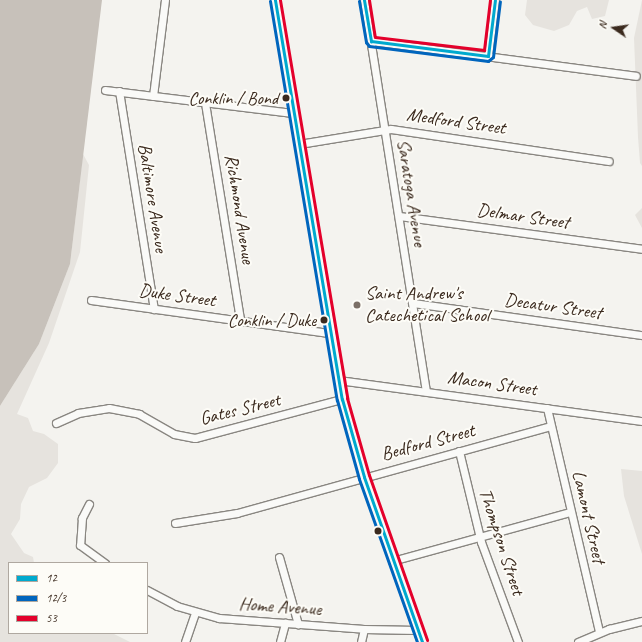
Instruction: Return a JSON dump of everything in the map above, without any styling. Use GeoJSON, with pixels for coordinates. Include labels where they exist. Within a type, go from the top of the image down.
{"type":"FeatureCollection","features":[{"type":"Feature","properties":{"kind":"main road"},"geometry":{"type":"LineString","coordinates":[[275,0],[342,399],[364,478],[392,561],[422,642]]}},
{"type":"Feature","properties":{"kind":"street"},"geometry":{"type":"LineString","coordinates":[[153,96],[164,0]]}},
{"type":"Feature","properties":{"kind":"street","name":"Saratoga Avenue"},"geometry":{"type":"LineString","coordinates":[[364,0],[426,391]]}},
{"type":"Feature","properties":{"kind":"street"},"geometry":{"type":"LineString","coordinates":[[488,56],[495,0]]}},
{"type":"Feature","properties":{"kind":"street"},"geometry":{"type":"LineString","coordinates":[[371,41],[636,76]]}},
{"type":"Feature","properties":{"kind":"street"},"geometry":{"type":"LineString","coordinates":[[105,90],[293,113]]}},
{"type":"Feature","properties":{"kind":"street","name":"Baltimore Avenue"},"geometry":{"type":"LineString","coordinates":[[118,92],[154,309]]}},
{"type":"Feature","properties":{"kind":"street","name":"Richmond Avenue"},"geometry":{"type":"LineString","coordinates":[[205,103],[240,320]]}},
{"type":"Feature","properties":{"kind":"street","name":"Medford Street"},"geometry":{"type":"LineString","coordinates":[[298,144],[385,130],[527,148],[609,161]]}},
{"type":"Feature","properties":{"kind":"street","name":"Delmar Street"},"geometry":{"type":"LineString","coordinates":[[399,216],[642,249]]}},
{"type":"Feature","properties":{"kind":"street","name":"Duke Street"},"geometry":{"type":"LineString","coordinates":[[91,300],[330,333]]}},
{"type":"Feature","properties":{"kind":"street","name":"Decatur Street"},"geometry":{"type":"LineString","coordinates":[[413,303],[642,335]]}},
{"type":"Feature","properties":{"kind":"street","name":"Macon Street"},"geometry":{"type":"LineString","coordinates":[[338,380],[642,421]]}},
{"type":"Feature","properties":{"kind":"street","name":"Gates Street"},"geometry":{"type":"LineString","coordinates":[[56,423],[78,413],[109,408],[140,414],[174,434],[200,438],[342,399]]}},
{"type":"Feature","properties":{"kind":"street","name":"Lamont Street"},"geometry":{"type":"LineString","coordinates":[[547,408],[599,632]]}},
{"type":"Feature","properties":{"kind":"street","name":"Bedford Street"},"geometry":{"type":"LineString","coordinates":[[176,523],[228,515],[550,426]]}},
{"type":"Feature","properties":{"kind":"street","name":"Thompson Street"},"geometry":{"type":"LineString","coordinates":[[458,451],[480,537],[518,642]]}},
{"type":"Feature","properties":{"kind":"street"},"geometry":{"type":"LineString","coordinates":[[89,504],[82,518],[80,545],[104,562]]}},
{"type":"Feature","properties":{"kind":"street"},"geometry":{"type":"LineString","coordinates":[[392,561],[570,512]]}},
{"type":"Feature","properties":{"kind":"street"},"geometry":{"type":"LineString","coordinates":[[279,557],[298,624]]}},
{"type":"Feature","properties":{"kind":"street","name":"Home Avenue"},"geometry":{"type":"LineString","coordinates":[[148,590],[195,613],[219,618],[364,629],[417,630]]}},
{"type":"Feature","properties":{"kind":"street"},"geometry":{"type":"LineString","coordinates":[[185,642],[195,613]]}},
{"type":"Feature","properties":{"kind":"street"},"geometry":{"type":"LineString","coordinates":[[578,642],[599,632],[642,621]]}},
{"type":"Feature","properties":{"kind":"street"},"geometry":{"type":"LineString","coordinates":[[280,642],[285,623]]}},
{"type":"Feature","properties":{"kind":"street"},"geometry":{"type":"LineString","coordinates":[[361,642],[364,629]]}},
{"type":"Feature","properties":{"kind":"shaded area"},"geometry":{"type":"Polygon","coordinates":[[[0,0],[102,0],[70,264],[39,344],[0,406],[0,0]]]}},
{"type":"Feature","properties":{"kind":"shaded area"},"geometry":{"type":"Polygon","coordinates":[[[527,0],[609,0],[605,16],[592,19],[587,7],[577,11],[569,25],[554,31],[533,25],[525,15],[527,0]]]}},
{"type":"Feature","properties":{"kind":"shaded area"},"geometry":{"type":"Polygon","coordinates":[[[642,0],[642,166],[640,163],[638,137],[634,38],[642,0]]]}},
{"type":"Feature","properties":{"kind":"shaded area"},"geometry":{"type":"Polygon","coordinates":[[[83,154],[89,165],[80,252],[49,343],[17,414],[28,418],[33,431],[44,434],[58,444],[58,463],[47,478],[29,487],[21,504],[20,519],[11,534],[24,553],[33,557],[34,562],[8,562],[8,634],[114,634],[130,642],[0,642],[0,406],[39,344],[70,264],[83,154]]]}},
{"type":"Feature","properties":{"kind":"shaded area"},"geometry":{"type":"Polygon","coordinates":[[[642,208],[642,228],[635,215],[642,208]]]}},
{"type":"Feature","properties":{"kind":"shaded area"},"geometry":{"type":"Polygon","coordinates":[[[621,469],[642,471],[642,554],[624,496],[621,469]]]}},
{"type":"Feature","properties":{"kind":"transit line","name":"12"},"geometry":{"type":"LineString","coordinates":[[275,0],[342,399],[364,477],[422,642]]}},
{"type":"Feature","properties":{"kind":"transit line","name":"53"},"geometry":{"type":"LineString","coordinates":[[280,0],[347,398],[369,475],[427,640]]}},
{"type":"Feature","properties":{"kind":"transit line","name":"12"},"geometry":{"type":"LineString","coordinates":[[364,0],[371,41],[488,56],[495,0]]}},
{"type":"Feature","properties":{"kind":"transit line","name":"53"},"geometry":{"type":"LineString","coordinates":[[369,0],[375,37],[484,50],[490,0]]}},
{"type":"Feature","properties":{"kind":"transit line","name":"12/3"},"geometry":{"type":"LineString","coordinates":[[270,1],[337,400],[359,479],[417,642]]}},
{"type":"Feature","properties":{"kind":"transit line","name":"12/3"},"geometry":{"type":"LineString","coordinates":[[359,1],[366,42],[369,46],[488,61],[493,57],[500,1]]}},
{"type":"Feature","properties":{"kind":"place","name":"Conklin / Bond"},"geometry":{"type":"Point","coordinates":[286,98]}},
{"type":"Feature","properties":{"kind":"place","name":"Saint Andrew's Catechetical School"},"geometry":{"type":"Point","coordinates":[357,305]}},
{"type":"Feature","properties":{"kind":"place","name":"Conklin / Duke"},"geometry":{"type":"Point","coordinates":[324,320]}}]}
